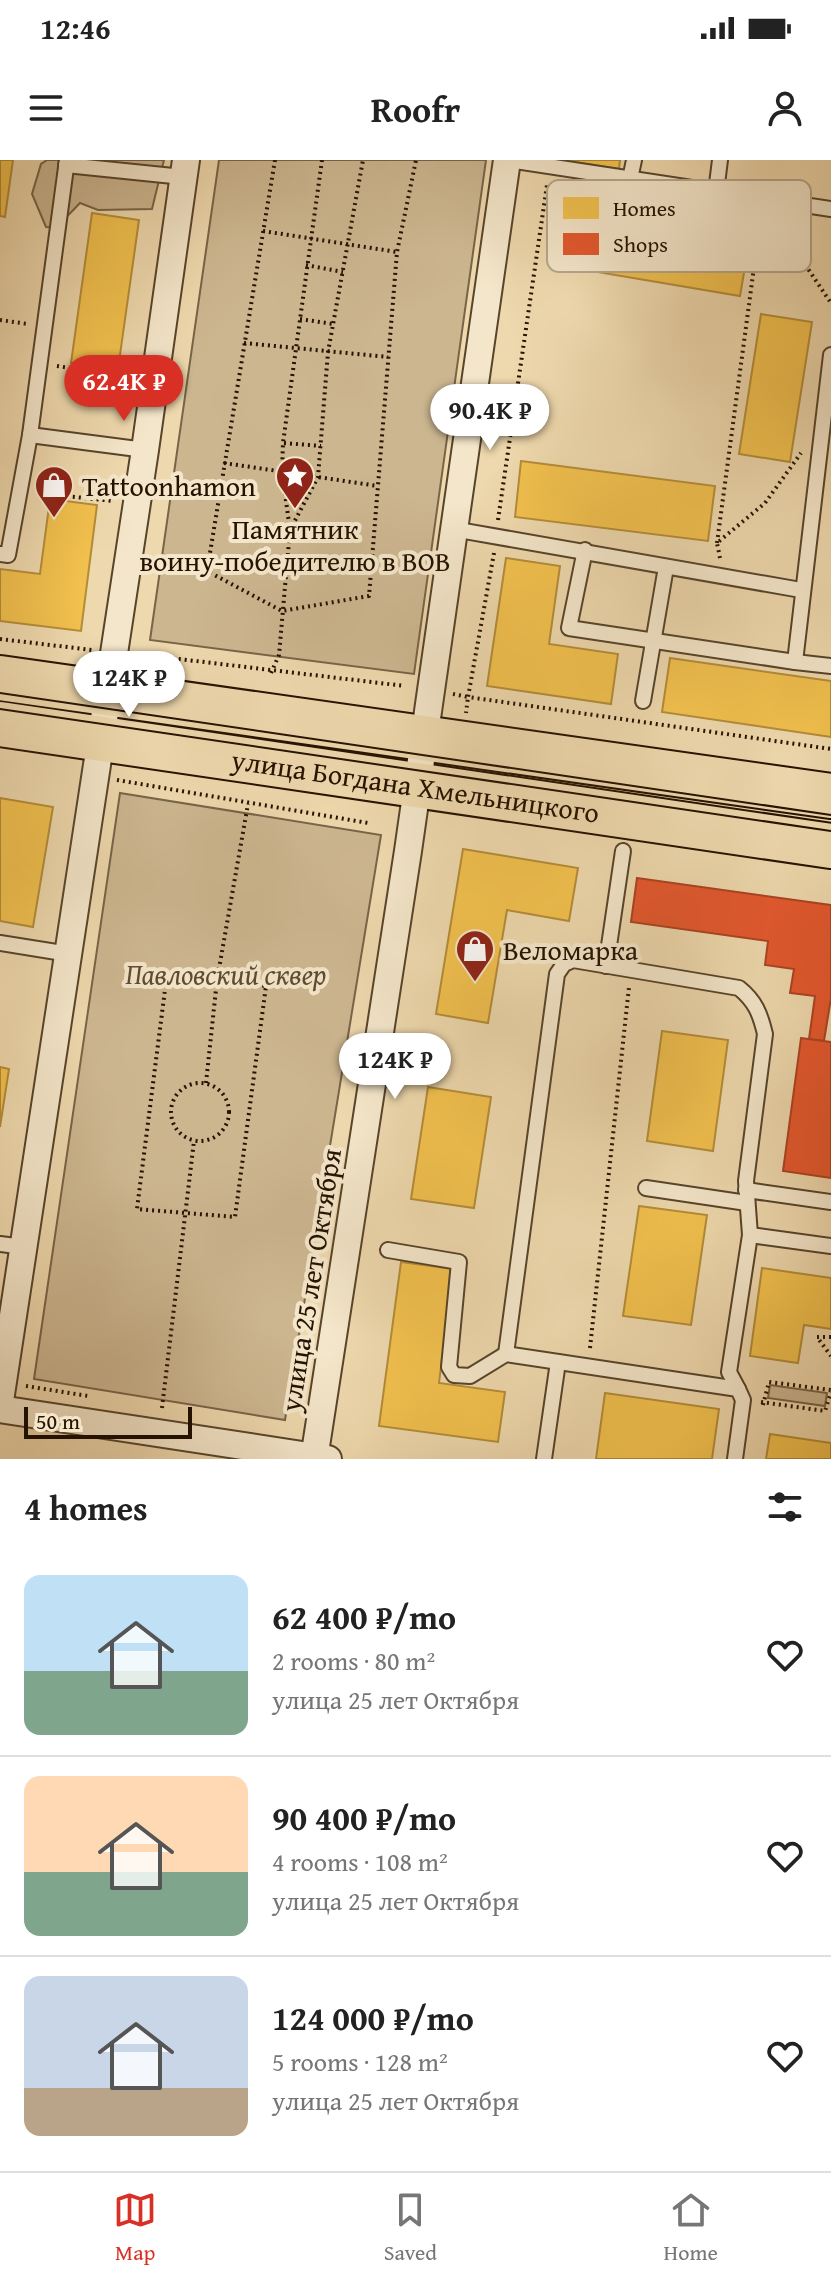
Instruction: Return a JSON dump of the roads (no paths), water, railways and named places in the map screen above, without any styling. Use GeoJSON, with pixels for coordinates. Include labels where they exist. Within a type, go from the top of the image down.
{"type":"FeatureCollection","features":[{"type":"Feature","properties":{"kind":"highway","name":"улица Богдана Хмельницкого"},"geometry":{"type":"LineString","coordinates":[[0,678],[831,796]]}},
{"type":"Feature","properties":{"kind":"highway","name":"улица Богдана Хмельницкого"},"geometry":{"type":"LineString","coordinates":[[0,724],[99,756],[417,785],[831,846]]}},
{"type":"Feature","properties":{"kind":"street","name":"улица 25 лет Октября"},"geometry":{"type":"LineString","coordinates":[[318,1458],[507,160]]}},
{"type":"Feature","properties":{"kind":"street"},"geometry":{"type":"LineString","coordinates":[[0,1401],[12,1245],[69,954],[184,168]]}},
{"type":"Feature","properties":{"kind":"street"},"geometry":{"type":"LineString","coordinates":[[0,1409],[318,1458]]}},
{"type":"Feature","properties":{"kind":"lane"},"geometry":{"type":"LineString","coordinates":[[507,160],[637,180]]}},
{"type":"Feature","properties":{"kind":"lane"},"geometry":{"type":"LineString","coordinates":[[630,179],[634,160]]}},
{"type":"Feature","properties":{"kind":"lane"},"geometry":{"type":"LineString","coordinates":[[718,180],[720,160]]}},
{"type":"Feature","properties":{"kind":"lane"},"geometry":{"type":"LineString","coordinates":[[0,554],[8,555],[30,435],[67,162],[184,168]]}},
{"type":"Feature","properties":{"kind":"lane"},"geometry":{"type":"LineString","coordinates":[[811,207],[831,209]]}},
{"type":"Feature","properties":{"kind":"lane"},"geometry":{"type":"LineString","coordinates":[[795,662],[801,590],[831,355]]}},
{"type":"Feature","properties":{"kind":"lane"},"geometry":{"type":"LineString","coordinates":[[30,435],[145,450]]}},
{"type":"Feature","properties":{"kind":"lane"},"geometry":{"type":"LineString","coordinates":[[453,529],[801,590]]}},
{"type":"Feature","properties":{"kind":"lane"},"geometry":{"type":"LineString","coordinates":[[585,550],[569,628],[831,666]]}},
{"type":"Feature","properties":{"kind":"lane"},"geometry":{"type":"LineString","coordinates":[[643,701],[666,567]]}},
{"type":"Feature","properties":{"kind":"lane"},"geometry":{"type":"LineString","coordinates":[[606,966],[623,851]]}},
{"type":"Feature","properties":{"kind":"lane"},"geometry":{"type":"LineString","coordinates":[[0,943],[69,954]]}},
{"type":"Feature","properties":{"kind":"lane"},"geometry":{"type":"LineString","coordinates":[[506,1354],[557,974],[564,964],[573,960],[739,988],[753,1000],[765,1034],[746,1197],[750,1235],[729,1372],[743,1400],[735,1459]]}},
{"type":"Feature","properties":{"kind":"lane"},"geometry":{"type":"LineString","coordinates":[[646,1188],[831,1202]]}},
{"type":"Feature","properties":{"kind":"lane"},"geometry":{"type":"LineString","coordinates":[[750,1235],[831,1246]]}},
{"type":"Feature","properties":{"kind":"lane"},"geometry":{"type":"LineString","coordinates":[[388,1250],[459,1262],[449,1367],[454,1375],[470,1376],[506,1354],[738,1389]]}},
{"type":"Feature","properties":{"kind":"lane"},"geometry":{"type":"LineString","coordinates":[[544,1459],[558,1362]]}},
{"type":"Feature","properties":{"kind":"tram line"},"geometry":{"type":"LineString","coordinates":[[0,693],[831,815]]}},
{"type":"Feature","properties":{"kind":"tram line"},"geometry":{"type":"LineString","coordinates":[[0,709],[831,831]]}},
{"type":"Feature","properties":{"kind":"place","name":"Памятник воину-победителю в ВОВ"},"geometry":{"type":"Point","coordinates":[295,510]}},
{"type":"Feature","properties":{"kind":"place","name":"Tattoonhamon"},"geometry":{"type":"Point","coordinates":[54,519]}},
{"type":"Feature","properties":{"kind":"place","name":"Веломарка"},"geometry":{"type":"Point","coordinates":[475,983]}},
{"type":"Feature","properties":{"kind":"park label","name":"Павловский сквер"},"geometry":{"type":"Point","coordinates":[226,973]}}]}
